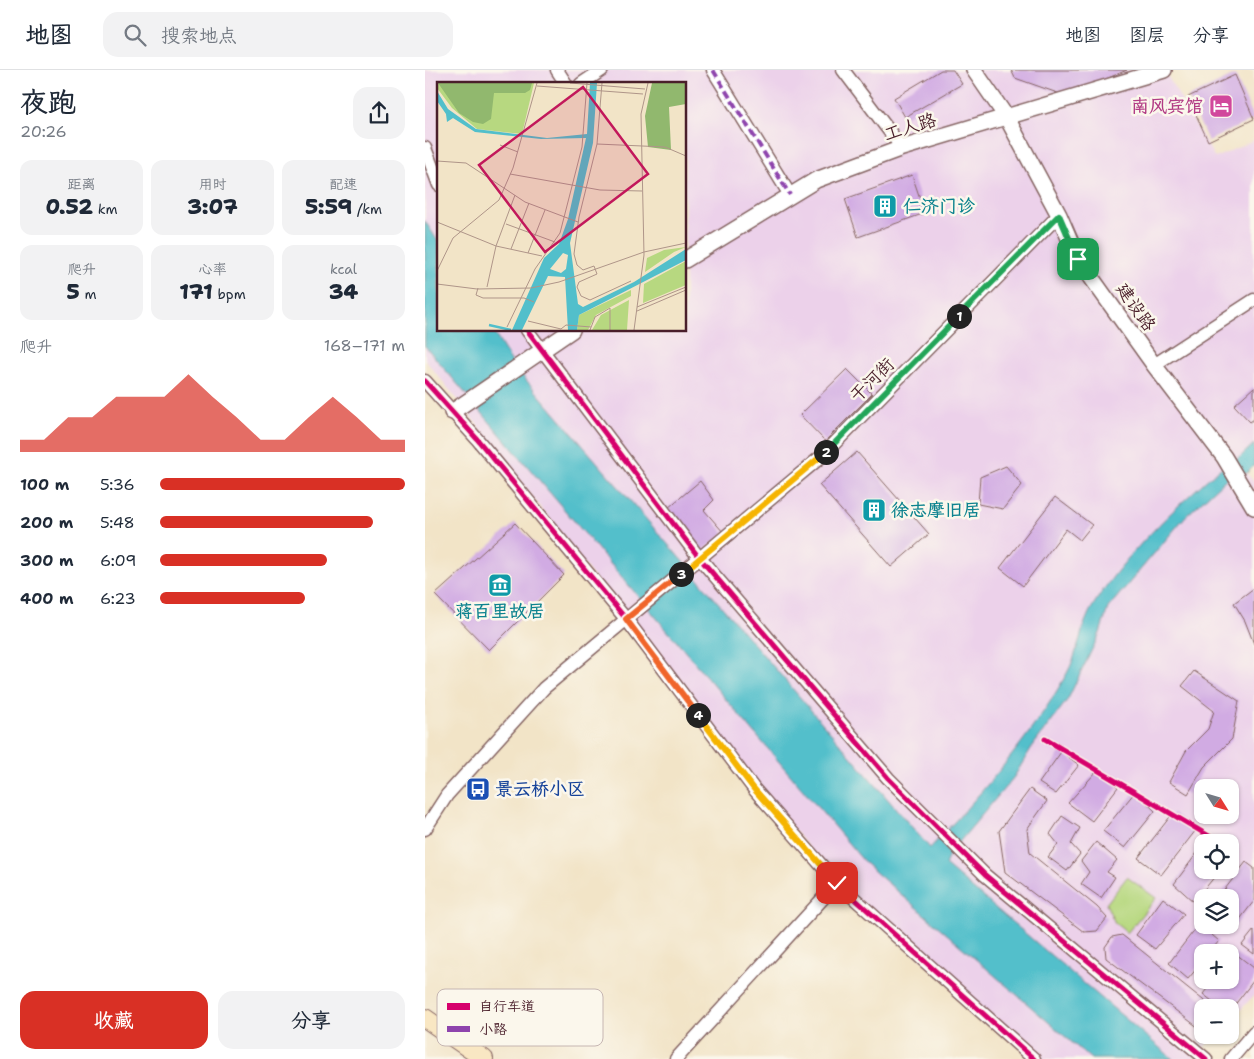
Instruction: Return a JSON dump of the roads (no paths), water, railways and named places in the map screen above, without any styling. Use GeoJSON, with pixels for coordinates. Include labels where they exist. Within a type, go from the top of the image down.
{"type":"FeatureCollection","features":[{"type":"Feature","properties":{"kind":"main road"},"geometry":{"type":"LineString","coordinates":[[425,1018],[437,1026]]}},
{"type":"Feature","properties":{"kind":"main road"},"geometry":{"type":"LineString","coordinates":[[465,1046],[484,1059]]}},
{"type":"Feature","properties":{"kind":"street"},"geometry":{"type":"LineString","coordinates":[[557,70],[564,82]]}},
{"type":"Feature","properties":{"kind":"street"},"geometry":{"type":"LineString","coordinates":[[584,82],[602,70]]}},
{"type":"Feature","properties":{"kind":"street"},"geometry":{"type":"LineString","coordinates":[[713,70],[791,195]]}},
{"type":"Feature","properties":{"kind":"street"},"geometry":{"type":"LineString","coordinates":[[843,70],[902,148]]}},
{"type":"Feature","properties":{"kind":"street","name":"建设路"},"geometry":{"type":"LineString","coordinates":[[974,70],[1007,118],[1059,215],[1078,259],[1154,365],[1224,457],[1243,492],[1254,507]]}},
{"type":"Feature","properties":{"kind":"street","name":"工人路"},"geometry":{"type":"LineString","coordinates":[[686,259],[816,180],[902,148],[1164,70]]}},
{"type":"Feature","properties":{"kind":"street"},"geometry":{"type":"LineString","coordinates":[[425,148],[437,178]]}},
{"type":"Feature","properties":{"kind":"street","name":"干河街"},"geometry":{"type":"LineString","coordinates":[[425,829],[447,795],[544,688],[822,456],[1059,215]]}},
{"type":"Feature","properties":{"kind":"street"},"geometry":{"type":"LineString","coordinates":[[1154,365],[1254,300]]}},
{"type":"Feature","properties":{"kind":"street"},"geometry":{"type":"LineString","coordinates":[[527,331],[537,352],[699,558],[888,778],[985,875],[1206,1059]]}},
{"type":"Feature","properties":{"kind":"street"},"geometry":{"type":"LineString","coordinates":[[457,408],[570,331]]}},
{"type":"Feature","properties":{"kind":"street"},"geometry":{"type":"LineString","coordinates":[[425,381],[457,408],[629,617],[754,789],[837,883],[1034,1059]]}},
{"type":"Feature","properties":{"kind":"street"},"geometry":{"type":"LineString","coordinates":[[676,1059],[837,883]]}},
{"type":"Feature","properties":{"kind":"street"},"geometry":{"type":"LineString","coordinates":[[1231,1059],[1254,1032]]}},
{"type":"Feature","properties":{"kind":"water"},"geometry":{"type":"Polygon","coordinates":[[[425,221],[437,240],[437,331],[493,331],[515,367],[930,848],[986,787],[1037,721],[1066,675],[1074,658],[1089,612],[1120,568],[1151,533],[1184,501],[1217,471],[1237,459],[1254,444],[1254,466],[1247,473],[1227,478],[1185,517],[1108,608],[1100,633],[1068,699],[1032,747],[1014,777],[950,853],[945,865],[1173,1059],[1091,1059],[866,864],[425,346],[425,221]]]}},
{"type":"Feature","properties":{"kind":"place","name":"南风宾馆"},"geometry":{"type":"Point","coordinates":[1221,106]}},
{"type":"Feature","properties":{"kind":"place","name":"仁济门诊"},"geometry":{"type":"Point","coordinates":[885,206]}},
{"type":"Feature","properties":{"kind":"place","name":"徐志摩旧居"},"geometry":{"type":"Point","coordinates":[874,510]}},
{"type":"Feature","properties":{"kind":"place","name":"蒋百里故居"},"geometry":{"type":"Point","coordinates":[500,585]}},
{"type":"Feature","properties":{"kind":"place","name":"景云桥小区"},"geometry":{"type":"Point","coordinates":[478,789]}}]}
